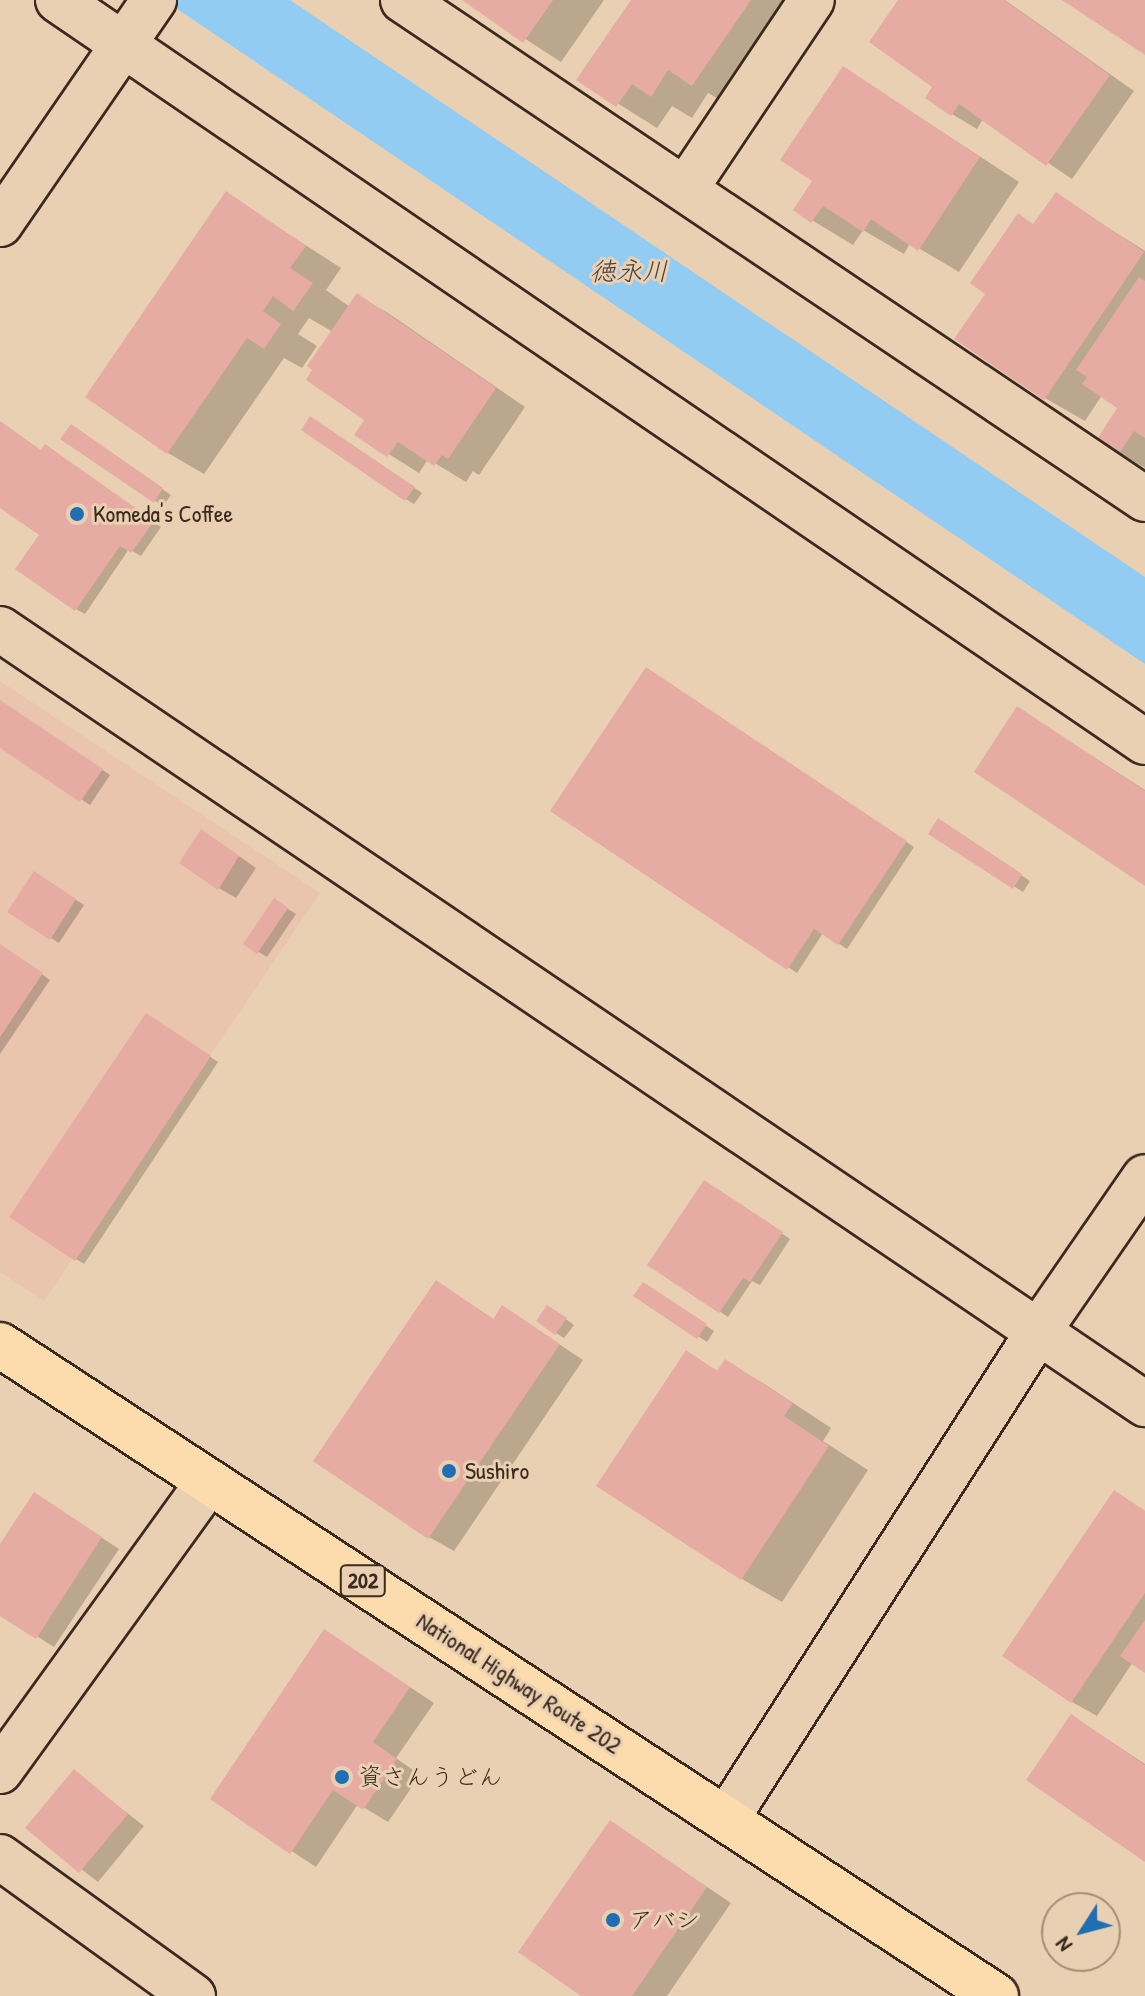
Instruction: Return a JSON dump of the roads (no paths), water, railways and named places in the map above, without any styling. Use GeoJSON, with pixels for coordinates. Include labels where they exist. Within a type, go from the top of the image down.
{"type":"FeatureCollection","features":[{"type":"Feature","properties":{"kind":"highway","name":"National Highway Route 202"},"geometry":{"type":"LineString","coordinates":[[0,1345],[996,1996]]}},
{"type":"Feature","properties":{"kind":"street"},"geometry":{"type":"LineString","coordinates":[[58,0],[1145,742]]}},
{"type":"Feature","properties":{"kind":"street"},"geometry":{"type":"LineString","coordinates":[[0,224],[154,0]]}},
{"type":"Feature","properties":{"kind":"street"},"geometry":{"type":"LineString","coordinates":[[403,0],[1145,499]]}},
{"type":"Feature","properties":{"kind":"street"},"geometry":{"type":"LineString","coordinates":[[686,188],[812,0]]}},
{"type":"Feature","properties":{"kind":"street"},"geometry":{"type":"LineString","coordinates":[[0,629],[1145,1404]]}},
{"type":"Feature","properties":{"kind":"street"},"geometry":{"type":"LineString","coordinates":[[727,1818],[1038,1332],[1145,1177]]}},
{"type":"Feature","properties":{"kind":"street"},"geometry":{"type":"LineString","coordinates":[[0,1771],[209,1481]]}},
{"type":"Feature","properties":{"kind":"street"},"geometry":{"type":"LineString","coordinates":[[0,1857],[193,1996]]}},
{"type":"Feature","properties":{"kind":"water","name":"徳永川"},"geometry":{"type":"Polygon","coordinates":[[[164,0],[290,0],[1145,577],[1145,664],[164,0]]]}},
{"type":"Feature","properties":{"kind":"place","name":"Komeda's Coffee"},"geometry":{"type":"Point","coordinates":[77,514]}},
{"type":"Feature","properties":{"kind":"place","name":"Sushiro"},"geometry":{"type":"Point","coordinates":[449,1471]}},
{"type":"Feature","properties":{"kind":"place","name":"資さんうどん"},"geometry":{"type":"Point","coordinates":[342,1777]}},
{"type":"Feature","properties":{"kind":"place","name":"アバシ"},"geometry":{"type":"Point","coordinates":[613,1920]}}]}
